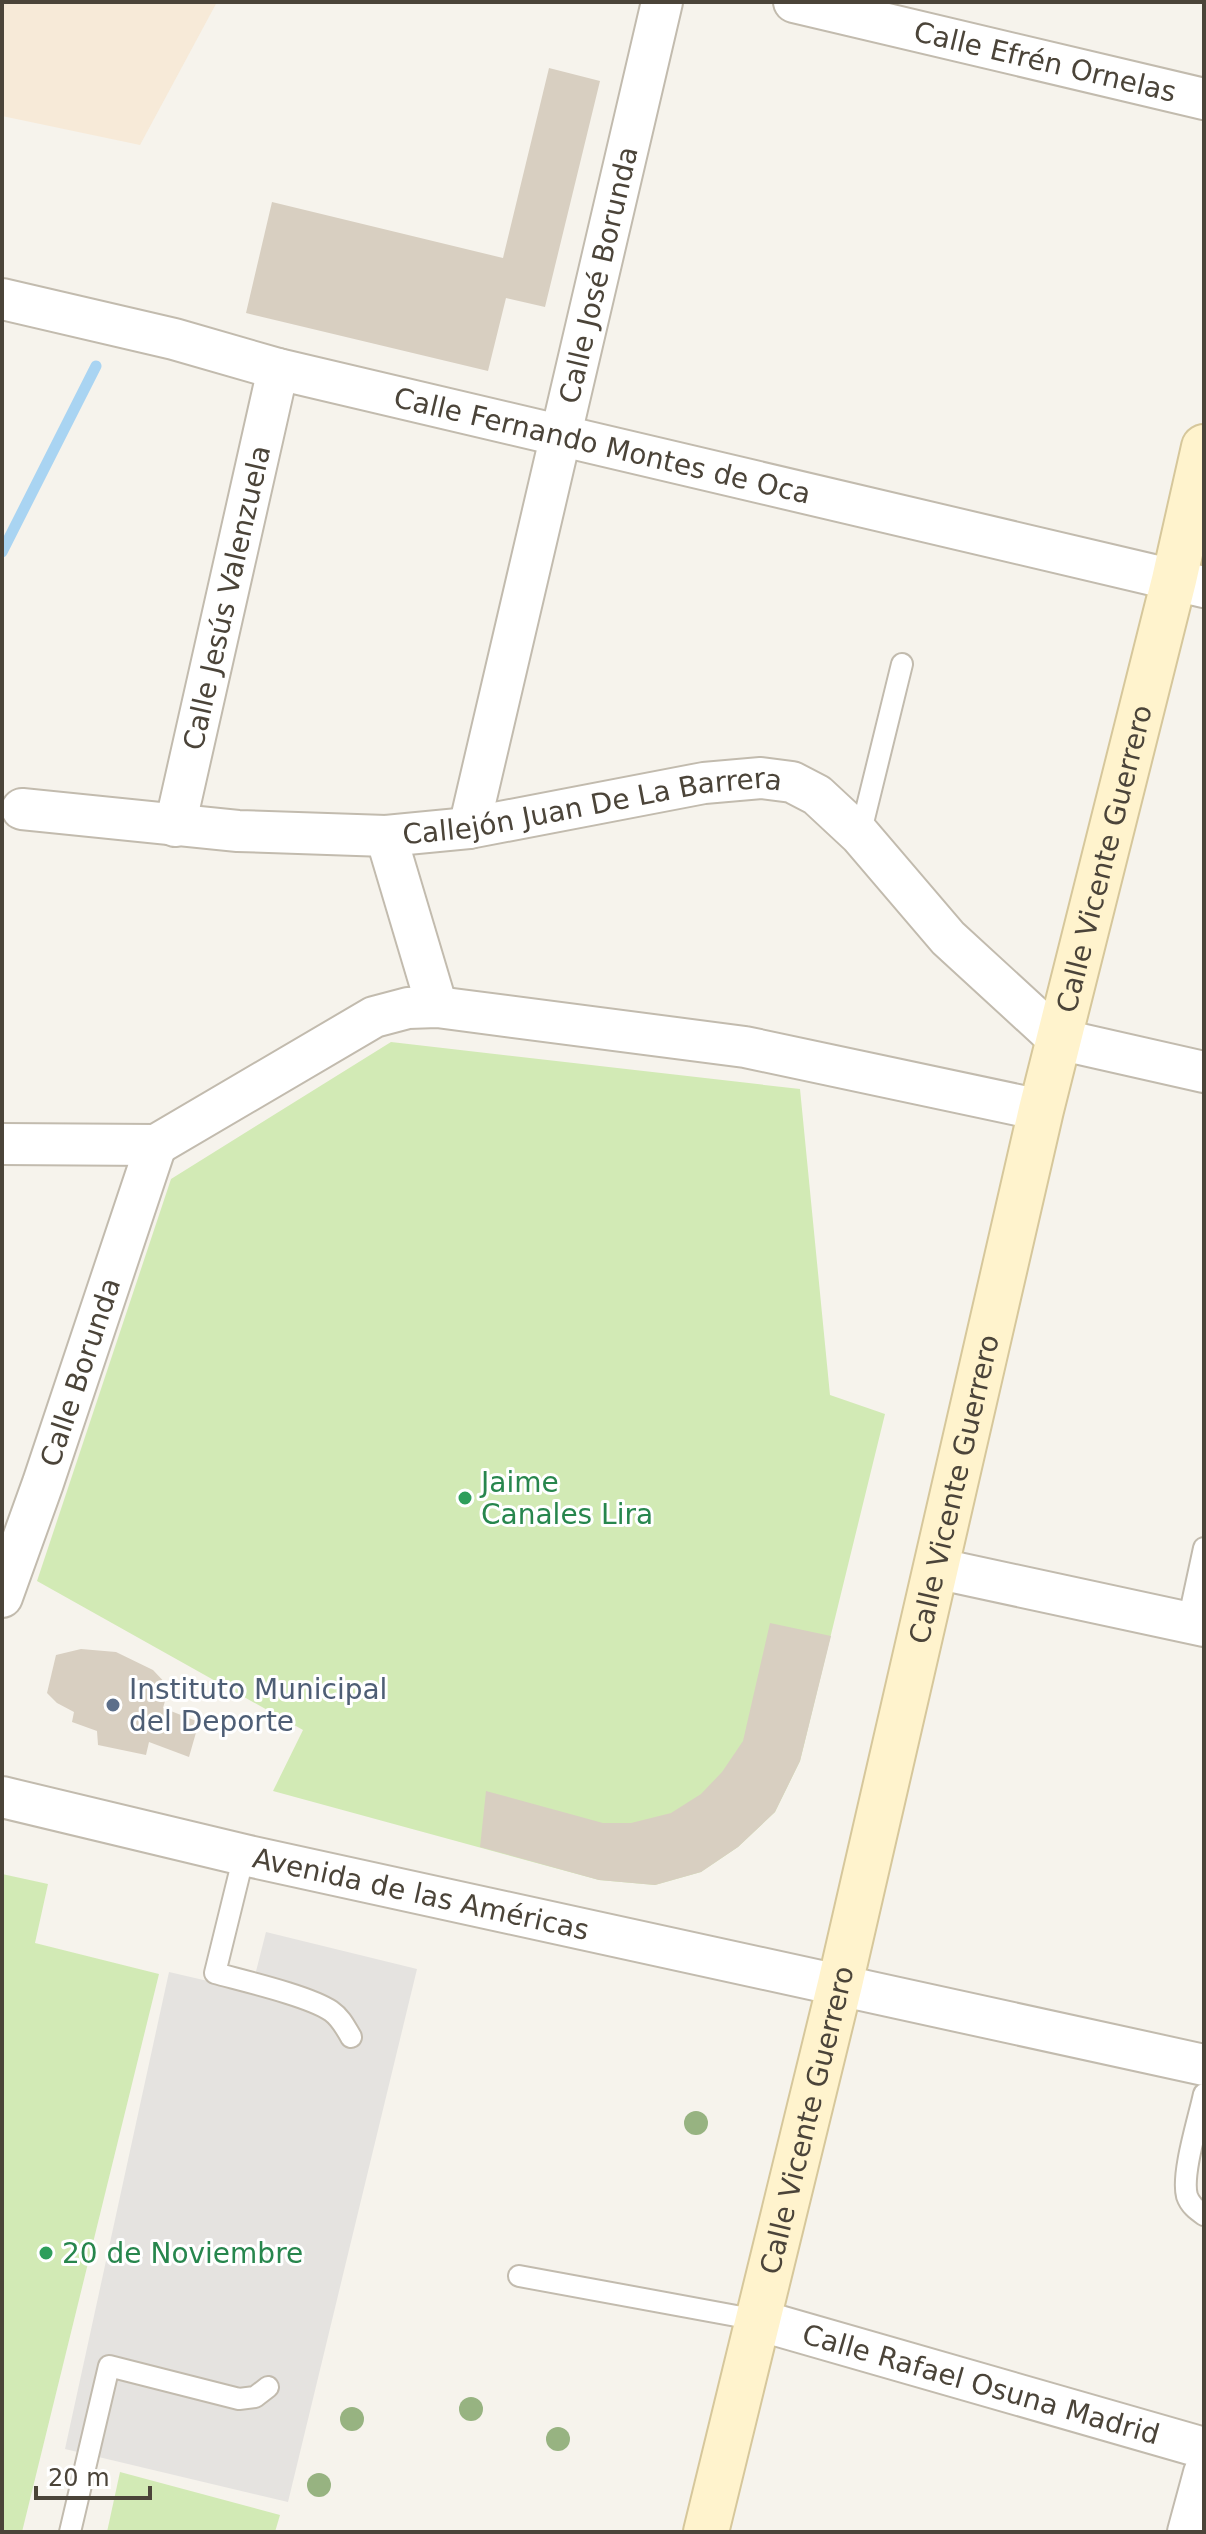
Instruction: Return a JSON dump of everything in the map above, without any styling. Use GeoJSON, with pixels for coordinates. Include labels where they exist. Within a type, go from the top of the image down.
{"type":"FeatureCollection","features":[{"type":"Feature","properties":{"kind":"main road","name":"Calle Vicente Guerrero"},"geometry":{"type":"LineString","coordinates":[[710,2531],[1058,1039],[1189,584],[1204,447]]}},
{"type":"Feature","properties":{"kind":"street","name":"Calle José Borunda"},"geometry":{"type":"LineString","coordinates":[[469,828],[662,2]]}},
{"type":"Feature","properties":{"kind":"street","name":"Calle Efrén Ornelas"},"geometry":{"type":"LineString","coordinates":[[794,2],[1204,99]]}},
{"type":"Feature","properties":{"kind":"street","name":"Calle Fernando Montes de Oca"},"geometry":{"type":"LineString","coordinates":[[2,299],[174,339],[278,369],[560,433],[1189,584]]}},
{"type":"Feature","properties":{"kind":"street","name":"Calle Jesús Valenzuela"},"geometry":{"type":"LineString","coordinates":[[175,826],[278,369]]}},
{"type":"Feature","properties":{"kind":"street","name":"Callejón Juan De La Barrera"},"geometry":{"type":"LineString","coordinates":[[22,809],[238,831],[386,836],[469,828],[704,783],[761,778],[792,782],[817,795],[860,835],[948,938],[1058,1039]]}},
{"type":"Feature","properties":{"kind":"street"},"geometry":{"type":"LineString","coordinates":[[386,836],[437,1007]]}},
{"type":"Feature","properties":{"kind":"street"},"geometry":{"type":"LineString","coordinates":[[2,1144],[156,1145],[374,1017],[408,1008],[437,1007],[745,1047],[1041,1110]]}},
{"type":"Feature","properties":{"kind":"street"},"geometry":{"type":"LineString","coordinates":[[1058,1039],[1204,1072]]}},
{"type":"Feature","properties":{"kind":"street","name":"Calle Borunda"},"geometry":{"type":"LineString","coordinates":[[2,1597],[156,1145]]}},
{"type":"Feature","properties":{"kind":"street"},"geometry":{"type":"LineString","coordinates":[[935,1568],[1196,1624]]}},
{"type":"Feature","properties":{"kind":"street","name":"Avenida de las Américas"},"geometry":{"type":"LineString","coordinates":[[2,1797],[244,1855],[1204,2065]]}},
{"type":"Feature","properties":{"kind":"street","name":"Calle Rafael Osuna Madrid"},"geometry":{"type":"LineString","coordinates":[[758,2320],[1204,2448]]}},
{"type":"Feature","properties":{"kind":"street"},"geometry":{"type":"LineString","coordinates":[[1188,2532],[1204,2473]]}},
{"type":"Feature","properties":{"kind":"lane"},"geometry":{"type":"LineString","coordinates":[[860,835],[902,664]]}},
{"type":"Feature","properties":{"kind":"lane"},"geometry":{"type":"LineString","coordinates":[[1196,1624],[1204,1548]]}},
{"type":"Feature","properties":{"kind":"lane"},"geometry":{"type":"LineString","coordinates":[[244,1855],[215,1973],[331,2011],[343,2022],[351,2037]]}},
{"type":"Feature","properties":{"kind":"lane"},"geometry":{"type":"LineString","coordinates":[[1204,2094],[1185,2180],[1187,2198],[1204,2215]]}},
{"type":"Feature","properties":{"kind":"lane"},"geometry":{"type":"LineString","coordinates":[[519,2276],[758,2320]]}},
{"type":"Feature","properties":{"kind":"lane"},"geometry":{"type":"LineString","coordinates":[[70,2532],[109,2366],[239,2399],[255,2397],[268,2387]]}},
{"type":"Feature","properties":{"kind":"shaded area"},"geometry":{"type":"Polygon","coordinates":[[[2,2],[217,2],[140,145],[2,116],[2,2]]]}},
{"type":"Feature","properties":{"kind":"shaded area"},"geometry":{"type":"Polygon","coordinates":[[[266,1932],[417,1969],[288,2502],[65,2449],[169,1972],[251,1991],[266,1932]]]}},
{"type":"Feature","properties":{"kind":"green space","name":"Jaime Canales Lira"},"geometry":{"type":"Polygon","coordinates":[[[391,1042],[800,1089],[830,1395],[885,1414],[800,1761],[775,1812],[738,1847],[701,1872],[655,1885],[599,1880],[273,1791],[303,1730],[37,1581],[171,1179],[391,1042]]]}},
{"type":"Feature","properties":{"kind":"green space","name":"20 de Noviembre"},"geometry":{"type":"Polygon","coordinates":[[[2,1874],[48,1884],[35,1943],[159,1974],[22,2532],[2,2532],[2,1874]]]}},
{"type":"Feature","properties":{"kind":"green space"},"geometry":{"type":"Polygon","coordinates":[[[120,2472],[280,2515],[275,2532],[107,2532],[120,2472]]]}},
{"type":"Feature","properties":{"kind":"building"},"geometry":{"type":"Polygon","coordinates":[[[549,68],[600,81],[545,307],[506,298],[488,371],[246,313],[272,202],[503,258],[549,68]]]}},
{"type":"Feature","properties":{"kind":"building"},"geometry":{"type":"Polygon","coordinates":[[[770,1623],[831,1636],[800,1761],[775,1812],[738,1847],[701,1872],[655,1885],[599,1880],[480,1847],[486,1791],[603,1823],[631,1823],[671,1813],[701,1794],[722,1772],[743,1741],[770,1623]]]}},
{"type":"Feature","properties":{"kind":"building","name":"Instituto Municipal del Deporte"},"geometry":{"type":"Polygon","coordinates":[[[81,1649],[116,1652],[153,1670],[169,1687],[163,1708],[199,1722],[189,1757],[149,1742],[146,1755],[98,1745],[97,1731],[72,1722],[74,1712],[57,1703],[47,1693],[56,1655],[81,1649]]]}},
{"type":"Feature","properties":{"kind":"waterway"},"geometry":{"type":"LineString","coordinates":[[2,552],[96,366]]}},
{"type":"Feature","properties":{"kind":"place","name":"Jaime Canales Lira"},"geometry":{"type":"Point","coordinates":[465,1498]}},
{"type":"Feature","properties":{"kind":"place","name":"Instituto Municipal del Deporte"},"geometry":{"type":"Point","coordinates":[113,1705]}},
{"type":"Feature","properties":{"kind":"place","name":"20 de Noviembre"},"geometry":{"type":"Point","coordinates":[46,2253]}}]}
